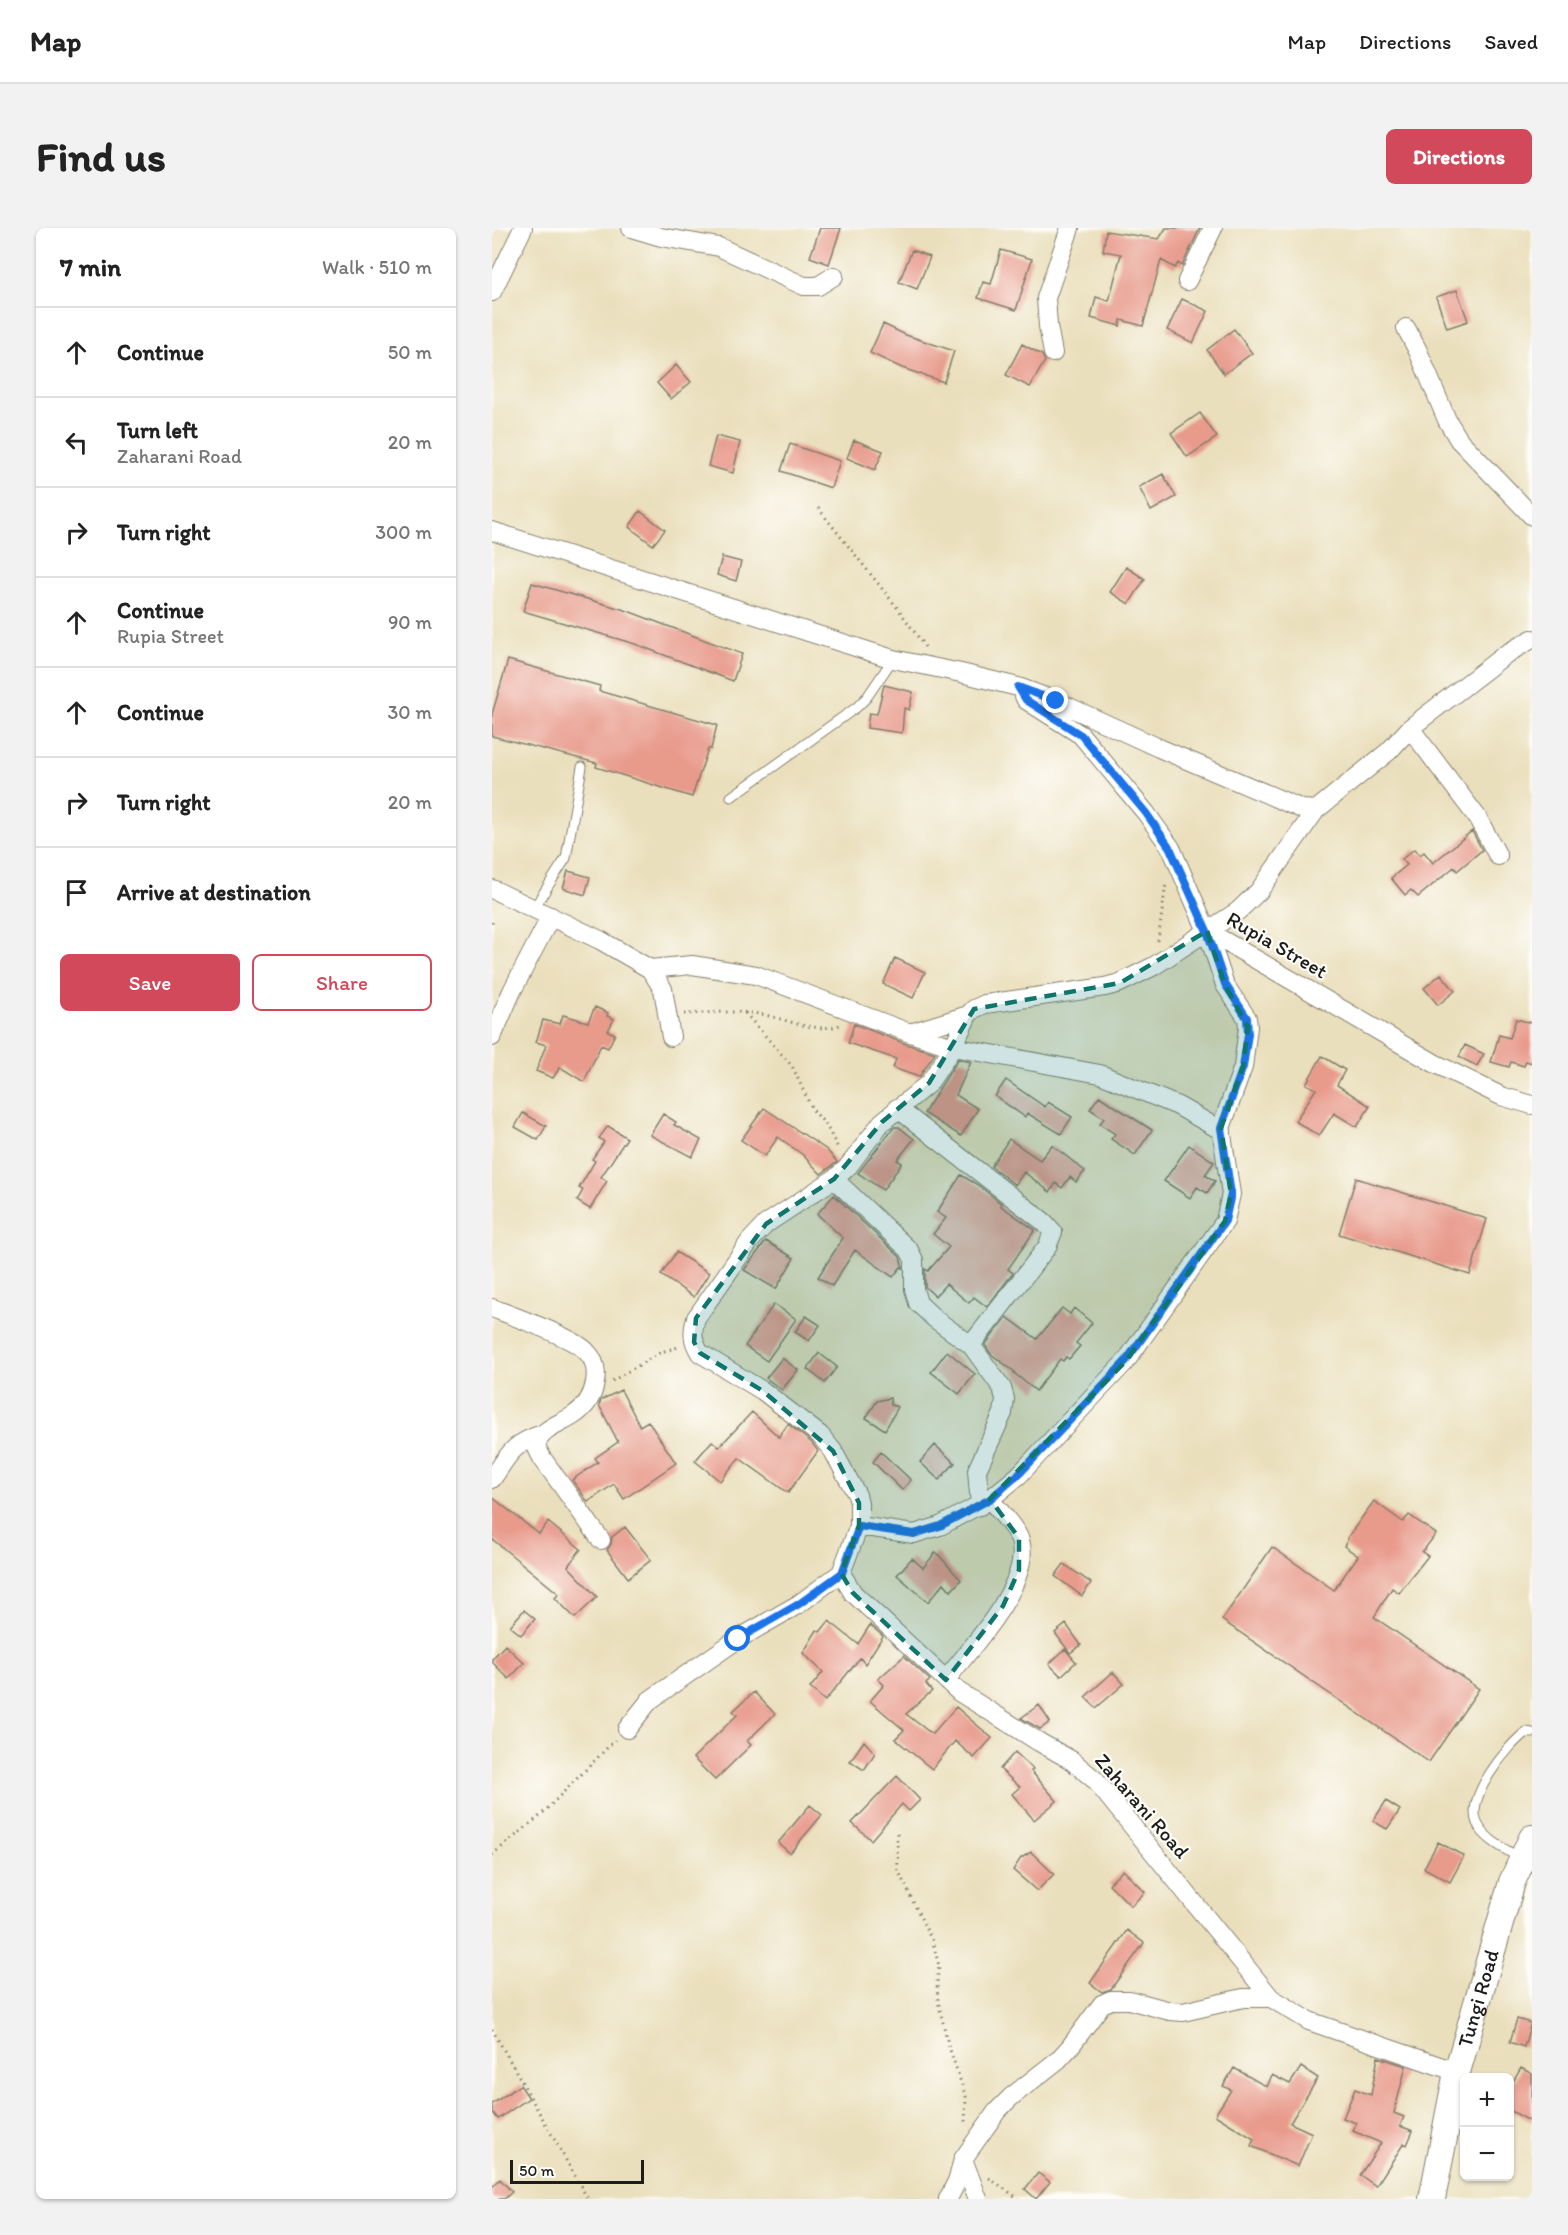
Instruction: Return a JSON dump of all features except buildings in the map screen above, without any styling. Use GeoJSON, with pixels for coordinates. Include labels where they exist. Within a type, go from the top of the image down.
{"type":"FeatureCollection","features":[{"type":"Feature","properties":{"kind":"main road","name":"Tungi Road"},"geometry":{"type":"LineString","coordinates":[[1432,2199],[1457,2072],[1512,1882],[1527,1849]]}},
{"type":"Feature","properties":{"kind":"street"},"geometry":{"type":"LineString","coordinates":[[492,292],[523,228]]}},
{"type":"Feature","properties":{"kind":"street"},"geometry":{"type":"LineString","coordinates":[[631,228],[661,237],[718,247],[804,286],[818,286],[834,276]]}},
{"type":"Feature","properties":{"kind":"street"},"geometry":{"type":"LineString","coordinates":[[1053,353],[1046,298],[1070,228]]}},
{"type":"Feature","properties":{"kind":"street"},"geometry":{"type":"LineString","coordinates":[[1187,281],[1213,228]]}},
{"type":"Feature","properties":{"kind":"street"},"geometry":{"type":"LineString","coordinates":[[1406,328],[1447,420],[1459,440],[1532,516]]}},
{"type":"Feature","properties":{"kind":"street"},"geometry":{"type":"LineString","coordinates":[[492,531],[893,659],[1018,687],[1056,701],[1302,809],[1316,810]]}},
{"type":"Feature","properties":{"kind":"street"},"geometry":{"type":"LineString","coordinates":[[627,1729],[650,1700],[738,1639],[799,1604],[842,1573],[859,1526],[857,1495],[827,1442],[763,1391],[700,1353],[694,1342],[693,1330],[696,1318],[750,1240],[782,1212],[840,1174],[874,1130],[929,1083],[953,1047],[968,1015],[974,1009],[985,1004],[1120,983],[1154,966],[1238,911],[1259,891],[1316,810],[1389,752],[1410,728],[1506,654],[1532,639]]}},
{"type":"Feature","properties":{"kind":"street","name":"Rupia Street"},"geometry":{"type":"LineString","coordinates":[[1018,687],[1026,700],[1081,735],[1146,813],[1170,848],[1207,931],[1434,1063],[1501,1096],[1532,1105]]}},
{"type":"Feature","properties":{"kind":"street"},"geometry":{"type":"LineString","coordinates":[[1410,728],[1477,817],[1498,856]]}},
{"type":"Feature","properties":{"kind":"street"},"geometry":{"type":"LineString","coordinates":[[492,889],[600,940],[650,969],[663,989],[670,1037]]}},
{"type":"Feature","properties":{"kind":"street"},"geometry":{"type":"LineString","coordinates":[[492,1037],[512,991],[551,916]]}},
{"type":"Feature","properties":{"kind":"street"},"geometry":{"type":"LineString","coordinates":[[859,1526],[914,1534],[940,1526],[985,1502],[1019,1474],[1126,1361],[1225,1221],[1231,1194],[1222,1131],[1243,1067],[1248,1027],[1247,1018],[1225,984],[1207,931]]}},
{"type":"Feature","properties":{"kind":"street"},"geometry":{"type":"LineString","coordinates":[[650,969],[693,965],[756,975],[861,1016],[953,1047],[1100,1074],[1178,1106],[1222,1131]]}},
{"type":"Feature","properties":{"kind":"street"},"geometry":{"type":"LineString","coordinates":[[910,1033],[968,1015]]}},
{"type":"Feature","properties":{"kind":"street"},"geometry":{"type":"LineString","coordinates":[[897,1108],[1044,1222],[1053,1232],[1047,1246],[971,1345]]}},
{"type":"Feature","properties":{"kind":"street"},"geometry":{"type":"LineString","coordinates":[[840,1174],[909,1250],[914,1260],[914,1289],[918,1303],[935,1319],[971,1345],[1002,1389],[1005,1399],[1003,1413],[976,1474],[985,1502],[1019,1538],[1021,1550],[1019,1570],[1014,1586],[1002,1606],[946,1680]]}},
{"type":"Feature","properties":{"kind":"street"},"geometry":{"type":"LineString","coordinates":[[492,1308],[580,1346],[592,1358],[597,1374],[594,1392],[580,1411],[542,1434],[522,1441],[492,1479]]}},
{"type":"Feature","properties":{"kind":"street"},"geometry":{"type":"LineString","coordinates":[[542,1434],[537,1441],[537,1449],[601,1540]]}},
{"type":"Feature","properties":{"kind":"street","name":"Zaharani Road"},"geometry":{"type":"LineString","coordinates":[[842,1573],[853,1593],[946,1680],[979,1704],[1071,1760],[1095,1780],[1271,1998],[1309,2021],[1457,2072]]}},
{"type":"Feature","properties":{"kind":"street"},"geometry":{"type":"LineString","coordinates":[[948,2199],[958,2179],[963,2159],[997,2111],[1058,2060],[1102,2004],[1129,2000],[1170,2011],[1184,2012],[1243,1998],[1271,1998]]}},
{"type":"Feature","properties":{"kind":"street"},"geometry":{"type":"LineString","coordinates":[[963,2159],[978,2199]]}},
{"type":"Feature","properties":{"kind":"lane"},"geometry":{"type":"LineString","coordinates":[[731,796],[857,707],[893,659]]}},
{"type":"Feature","properties":{"kind":"lane"},"geometry":{"type":"LineString","coordinates":[[534,908],[566,858],[582,767]]}},
{"type":"Feature","properties":{"kind":"lane"},"geometry":{"type":"LineString","coordinates":[[1527,1849],[1489,1839],[1478,1825],[1474,1813],[1477,1798],[1501,1758],[1516,1739],[1526,1732],[1532,1733]]}},
{"type":"Feature","properties":{"kind":"path"},"geometry":{"type":"LineString","coordinates":[[818,508],[899,610],[940,668]]}},
{"type":"Feature","properties":{"kind":"path"},"geometry":{"type":"LineString","coordinates":[[1154,966],[1170,848]]}},
{"type":"Feature","properties":{"kind":"path"},"geometry":{"type":"LineString","coordinates":[[492,922],[492,928]]}},
{"type":"Feature","properties":{"kind":"path"},"geometry":{"type":"LineString","coordinates":[[745,1013],[792,1066],[812,1108],[826,1125],[840,1174]]}},
{"type":"Feature","properties":{"kind":"path"},"geometry":{"type":"LineString","coordinates":[[668,1014],[758,1014],[823,1029],[838,1026],[861,1016]]}},
{"type":"Feature","properties":{"kind":"path"},"geometry":{"type":"LineString","coordinates":[[594,1392],[661,1352],[694,1342]]}},
{"type":"Feature","properties":{"kind":"path"},"geometry":{"type":"LineString","coordinates":[[492,1855],[541,1815],[627,1729]]}},
{"type":"Feature","properties":{"kind":"path"},"geometry":{"type":"LineString","coordinates":[[897,1833],[898,1870],[933,1943],[939,1966],[938,2001],[948,2044],[966,2097],[963,2159]]}},
{"type":"Feature","properties":{"kind":"path"},"geometry":{"type":"LineString","coordinates":[[492,2029],[588,2199]]}},
{"type":"Feature","properties":{"kind":"highlighted area"},"geometry":{"type":"Polygon","coordinates":[[[1207,931],[1225,985],[1248,1027],[1243,1067],[1221,1128],[1231,1194],[1225,1221],[1126,1361],[990,1499],[1019,1538],[1019,1570],[1003,1606],[946,1680],[853,1593],[841,1573],[859,1526],[859,1503],[833,1451],[763,1391],[700,1353],[694,1342],[696,1318],[766,1224],[834,1179],[882,1122],[929,1083],[974,1009],[1120,983],[1207,931]]]}},
{"type":"Feature","properties":{"kind":"route"},"geometry":{"type":"LineString","coordinates":[[738,1639],[799,1604],[842,1573],[859,1526],[914,1534],[940,1526],[990,1499],[1019,1474],[1126,1361],[1225,1221],[1231,1194],[1221,1128],[1243,1067],[1248,1034],[1247,1018],[1225,984],[1207,931],[1170,848],[1146,813],[1081,735],[1026,700],[1018,687],[1056,701]]}}]}
